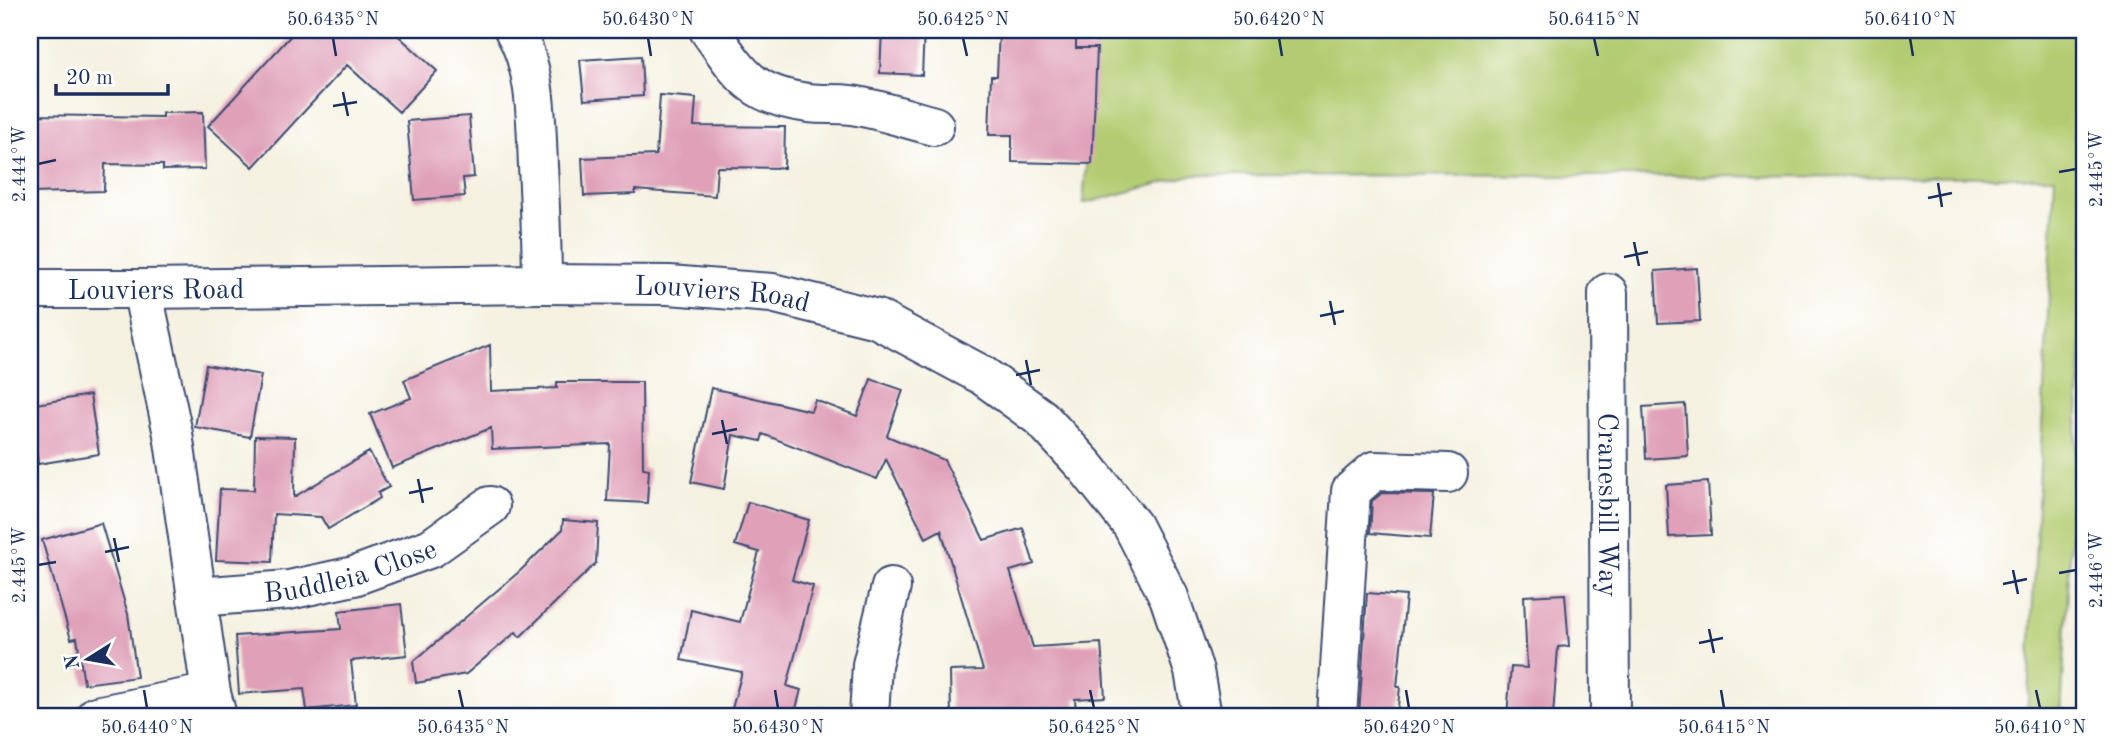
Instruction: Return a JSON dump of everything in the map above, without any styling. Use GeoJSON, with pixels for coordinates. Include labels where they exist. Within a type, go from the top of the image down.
{"type":"FeatureCollection","features":[{"type":"Feature","properties":{"kind":"street"},"geometry":{"type":"LineString","coordinates":[[709,30],[744,77],[777,98],[850,105],[934,126]]}},
{"type":"Feature","properties":{"kind":"street"},"geometry":{"type":"LineString","coordinates":[[522,33],[534,114],[542,284]]}},
{"type":"Feature","properties":{"kind":"street","name":"Louviers Road"},"geometry":{"type":"LineString","coordinates":[[30,289],[669,285],[772,293],[877,319],[982,375],[1041,418],[1086,467],[1132,525],[1169,597],[1194,671],[1202,716]]}},
{"type":"Feature","properties":{"kind":"street"},"geometry":{"type":"LineString","coordinates":[[96,716],[214,705],[173,435],[142,289]]}},
{"type":"Feature","properties":{"kind":"street","name":"Cranesbill Way"},"geometry":{"type":"LineString","coordinates":[[1608,293],[1610,716]]}},
{"type":"Feature","properties":{"kind":"street"},"geometry":{"type":"LineString","coordinates":[[1336,716],[1351,491],[1374,471],[1448,473]]}},
{"type":"Feature","properties":{"kind":"street","name":"Buddleia Close"},"geometry":{"type":"LineString","coordinates":[[197,597],[289,590],[354,576],[430,548],[490,506]]}},
{"type":"Feature","properties":{"kind":"street"},"geometry":{"type":"LineString","coordinates":[[869,716],[872,665],[891,587]]}},
{"type":"Feature","properties":{"kind":"green space"},"geometry":{"type":"Polygon","coordinates":[[[1097,30],[2085,30],[2085,288],[2061,716],[2027,716],[2055,177],[1191,175],[1083,204],[1097,30]]]}},
{"type":"Feature","properties":{"kind":"building"},"geometry":{"type":"Polygon","coordinates":[[[296,30],[392,30],[437,71],[399,112],[347,65],[253,167],[208,126],[296,30]]]}},
{"type":"Feature","properties":{"kind":"building"},"geometry":{"type":"Polygon","coordinates":[[[882,30],[924,30],[922,75],[880,73],[882,30]]]}},
{"type":"Feature","properties":{"kind":"building"},"geometry":{"type":"Polygon","coordinates":[[[999,30],[1076,30],[1076,48],[1097,48],[1092,164],[1012,162],[1012,135],[989,135],[991,76],[997,76],[999,30]]]}},
{"type":"Feature","properties":{"kind":"building"},"geometry":{"type":"Polygon","coordinates":[[[641,56],[643,96],[584,100],[580,60],[641,56]]]}},
{"type":"Feature","properties":{"kind":"building"},"geometry":{"type":"Polygon","coordinates":[[[660,95],[696,98],[694,126],[785,127],[784,168],[717,167],[715,196],[635,190],[635,194],[584,196],[582,158],[656,155],[660,95]]]}},
{"type":"Feature","properties":{"kind":"building"},"geometry":{"type":"Polygon","coordinates":[[[203,112],[205,169],[163,170],[163,165],[105,164],[104,191],[30,193],[30,115],[162,117],[162,113],[203,112]]]}},
{"type":"Feature","properties":{"kind":"building"},"geometry":{"type":"Polygon","coordinates":[[[469,116],[474,177],[463,178],[465,196],[414,200],[407,121],[469,116]]]}},
{"type":"Feature","properties":{"kind":"building"},"geometry":{"type":"Polygon","coordinates":[[[1697,268],[1700,321],[1658,323],[1655,271],[1697,268]]]}},
{"type":"Feature","properties":{"kind":"building"},"geometry":{"type":"Polygon","coordinates":[[[490,345],[491,391],[557,388],[557,382],[642,382],[643,468],[649,469],[647,503],[607,501],[610,444],[492,449],[491,428],[392,468],[370,414],[411,398],[404,380],[490,345]]]}},
{"type":"Feature","properties":{"kind":"building"},"geometry":{"type":"Polygon","coordinates":[[[206,365],[261,375],[250,437],[195,427],[206,365]]]}},
{"type":"Feature","properties":{"kind":"building"},"geometry":{"type":"Polygon","coordinates":[[[871,379],[903,390],[887,436],[944,460],[984,540],[1023,528],[1034,564],[1010,571],[1033,647],[1101,643],[1105,697],[1075,699],[1076,716],[951,716],[950,671],[983,670],[941,530],[926,538],[886,459],[877,479],[763,434],[761,441],[733,435],[724,489],[691,482],[711,388],[811,411],[815,400],[857,416],[871,379]]]}},
{"type":"Feature","properties":{"kind":"building"},"geometry":{"type":"Polygon","coordinates":[[[90,395],[99,454],[38,464],[30,405],[90,395]]]}},
{"type":"Feature","properties":{"kind":"building"},"geometry":{"type":"Polygon","coordinates":[[[1685,404],[1688,456],[1646,459],[1643,407],[1685,404]]]}},
{"type":"Feature","properties":{"kind":"building"},"geometry":{"type":"Polygon","coordinates":[[[255,436],[295,437],[294,497],[369,452],[389,487],[378,493],[380,498],[328,529],[321,517],[274,514],[272,562],[216,560],[220,489],[254,490],[255,436]]]}},
{"type":"Feature","properties":{"kind":"building"},"geometry":{"type":"Polygon","coordinates":[[[1708,482],[1711,535],[1669,537],[1666,485],[1708,482]]]}},
{"type":"Feature","properties":{"kind":"building"},"geometry":{"type":"Polygon","coordinates":[[[1382,493],[1434,494],[1430,538],[1370,533],[1372,501],[1382,493]]]}},
{"type":"Feature","properties":{"kind":"building"},"geometry":{"type":"Polygon","coordinates":[[[748,502],[809,520],[792,580],[813,586],[787,686],[801,690],[794,716],[730,716],[742,672],[681,660],[691,610],[740,622],[759,552],[735,545],[748,502]]]}},
{"type":"Feature","properties":{"kind":"building"},"geometry":{"type":"Polygon","coordinates":[[[563,520],[598,523],[596,563],[520,637],[516,632],[466,674],[416,683],[413,662],[520,571],[562,530],[563,520]]]}},
{"type":"Feature","properties":{"kind":"building"},"geometry":{"type":"Polygon","coordinates":[[[101,523],[128,614],[137,677],[84,684],[77,638],[71,639],[42,540],[101,523]]]}},
{"type":"Feature","properties":{"kind":"building"},"geometry":{"type":"Polygon","coordinates":[[[1367,593],[1406,596],[1397,687],[1400,687],[1397,716],[1359,716],[1367,593]]]}},
{"type":"Feature","properties":{"kind":"building"},"geometry":{"type":"Polygon","coordinates":[[[1565,594],[1569,646],[1558,647],[1553,716],[1507,716],[1511,667],[1527,668],[1524,596],[1565,594]]]}},
{"type":"Feature","properties":{"kind":"building"},"geometry":{"type":"Polygon","coordinates":[[[401,604],[407,655],[351,661],[356,705],[307,710],[304,689],[239,694],[235,636],[341,629],[339,611],[401,604]]]}}]}
